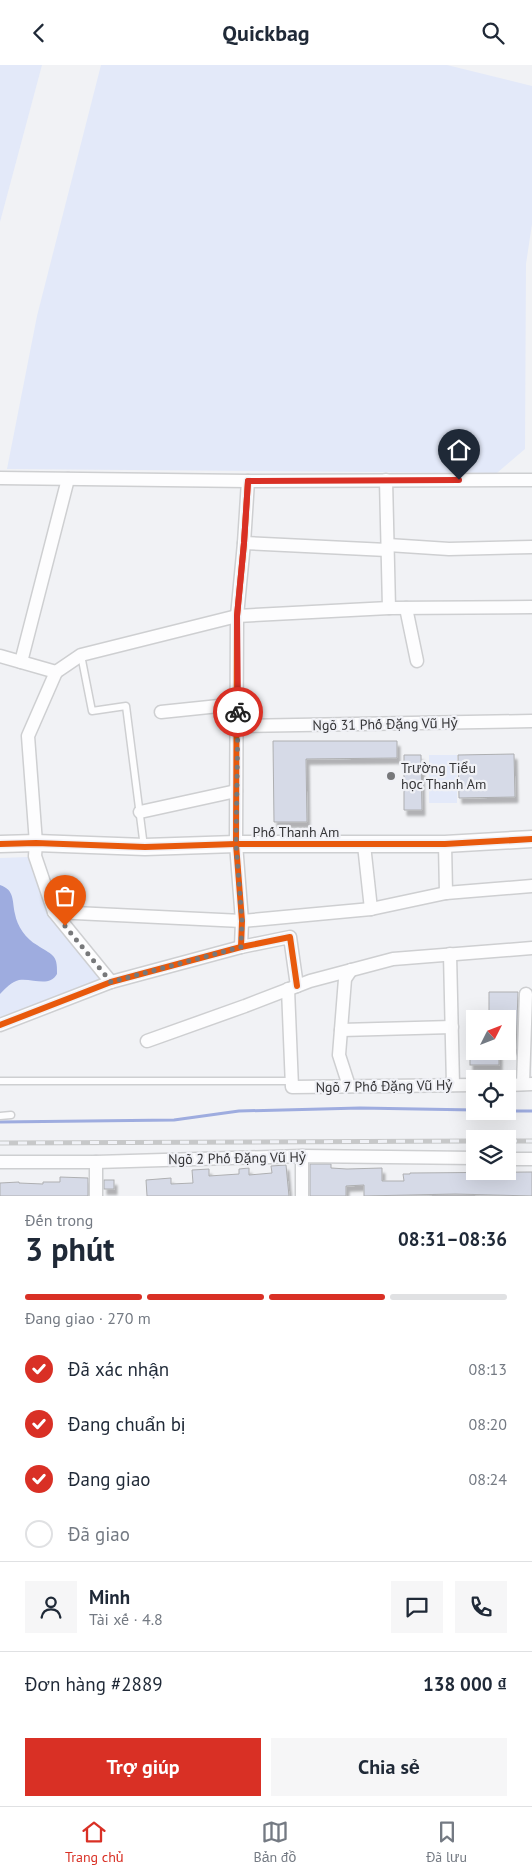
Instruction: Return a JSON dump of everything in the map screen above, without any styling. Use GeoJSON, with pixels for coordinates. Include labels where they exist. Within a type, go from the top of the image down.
{"type":"FeatureCollection","features":[{"type":"Feature","properties":{"kind":"street"},"geometry":{"type":"LineString","coordinates":[[0,478],[248,481],[532,480]]}},
{"type":"Feature","properties":{"kind":"street"},"geometry":{"type":"LineString","coordinates":[[21,662],[68,479]]}},
{"type":"Feature","properties":{"kind":"street"},"geometry":{"type":"LineString","coordinates":[[386,480],[389,608]]}},
{"type":"Feature","properties":{"kind":"street"},"geometry":{"type":"LineString","coordinates":[[241,947],[242,921],[236,844],[237,616],[248,481]]}},
{"type":"Feature","properties":{"kind":"street"},"geometry":{"type":"LineString","coordinates":[[244,543],[449,549],[532,547]]}},
{"type":"Feature","properties":{"kind":"street"},"geometry":{"type":"LineString","coordinates":[[111,982],[54,912],[35,856],[36,843],[28,736],[56,673],[81,655],[237,616],[389,608],[532,607]]}},
{"type":"Feature","properties":{"kind":"street"},"geometry":{"type":"LineString","coordinates":[[406,608],[417,661]]}},
{"type":"Feature","properties":{"kind":"street"},"geometry":{"type":"LineString","coordinates":[[0,656],[56,673]]}},
{"type":"Feature","properties":{"kind":"street"},"geometry":{"type":"LineString","coordinates":[[161,712],[238,704]]}},
{"type":"Feature","properties":{"kind":"street","name":"Ngõ 31 Phố Đặng Vũ Hỷ"},"geometry":{"type":"LineString","coordinates":[[238,726],[532,721]]}},
{"type":"Feature","properties":{"kind":"street"},"geometry":{"type":"LineString","coordinates":[[140,812],[236,791]]}},
{"type":"Feature","properties":{"kind":"street","name":"Phố Thanh Am"},"geometry":{"type":"LineString","coordinates":[[0,844],[36,843],[144,847],[236,844],[364,845],[445,844],[532,839]]}},
{"type":"Feature","properties":{"kind":"street"},"geometry":{"type":"LineString","coordinates":[[445,844],[446,893]]}},
{"type":"Feature","properties":{"kind":"street"},"geometry":{"type":"LineString","coordinates":[[364,845],[371,909]]}},
{"type":"Feature","properties":{"kind":"street"},"geometry":{"type":"LineString","coordinates":[[54,912],[242,921],[371,909],[446,893],[532,886]]}},
{"type":"Feature","properties":{"kind":"street"},"geometry":{"type":"LineString","coordinates":[[0,1025],[111,982],[241,947],[290,937],[292,1084]]}},
{"type":"Feature","properties":{"kind":"street"},"geometry":{"type":"LineString","coordinates":[[147,1041],[292,988],[393,959],[532,948]]}},
{"type":"Feature","properties":{"kind":"street"},"geometry":{"type":"LineString","coordinates":[[450,954],[453,1085]]}},
{"type":"Feature","properties":{"kind":"street"},"geometry":{"type":"LineString","coordinates":[[349,1086],[340,1055],[345,979],[351,970]]}},
{"type":"Feature","properties":{"kind":"street"},"geometry":{"type":"LineString","coordinates":[[526,994],[528,1084]]}},
{"type":"Feature","properties":{"kind":"street"},"geometry":{"type":"LineString","coordinates":[[341,1030],[452,1027]]}},
{"type":"Feature","properties":{"kind":"street","name":"Ngõ 7 Phố Đặng Vũ Hỷ"},"geometry":{"type":"LineString","coordinates":[[292,1084],[349,1086],[466,1085]]}},
{"type":"Feature","properties":{"kind":"street"},"geometry":{"type":"LineString","coordinates":[[302,1156],[302,1196]]}},
{"type":"Feature","properties":{"kind":"street","name":"Ngõ 2 Phố Đặng Vũ Hỷ"},"geometry":{"type":"LineString","coordinates":[[0,1162],[96,1162],[302,1156],[466,1159]]}},
{"type":"Feature","properties":{"kind":"street"},"geometry":{"type":"LineString","coordinates":[[516,1159],[532,1159]]}},
{"type":"Feature","properties":{"kind":"street"},"geometry":{"type":"LineString","coordinates":[[96,1162],[96,1196]]}},
{"type":"Feature","properties":{"kind":"lane"},"geometry":{"type":"LineString","coordinates":[[81,655],[92,711],[126,706],[144,847]]}},
{"type":"Feature","properties":{"kind":"lane"},"geometry":{"type":"LineString","coordinates":[[0,1081],[292,1084]]}},
{"type":"Feature","properties":{"kind":"lane"},"geometry":{"type":"LineString","coordinates":[[0,1116],[11,1115]]}},
{"type":"Feature","properties":{"kind":"shaded area"},"geometry":{"type":"Polygon","coordinates":[[[0,65],[42,65],[0,222],[0,65]]]}},
{"type":"Feature","properties":{"kind":"shaded area"},"geometry":{"type":"Polygon","coordinates":[[[101,65],[447,65],[532,86],[532,224],[526,264],[525,449],[497,473],[7,469],[37,316],[101,65]]]}},
{"type":"Feature","properties":{"kind":"shaded area"},"geometry":{"type":"Polygon","coordinates":[[[429,755],[457,755],[457,803],[429,803],[429,755]]]}},
{"type":"Feature","properties":{"kind":"shaded area"},"geometry":{"type":"Polygon","coordinates":[[[28,857],[52,920],[103,980],[0,1019],[0,858],[28,857]]]}},
{"type":"Feature","properties":{"kind":"water"},"geometry":{"type":"Polygon","coordinates":[[[0,885],[11,893],[16,919],[23,932],[29,939],[55,958],[57,974],[50,981],[45,982],[16,981],[0,994],[0,885]]]}},
{"type":"Feature","properties":{"kind":"building"},"geometry":{"type":"Polygon","coordinates":[[[273,741],[397,741],[397,758],[306,759],[307,822],[274,822],[273,741]]]}},
{"type":"Feature","properties":{"kind":"building"},"geometry":{"type":"Polygon","coordinates":[[[514,754],[515,797],[459,798],[458,755],[514,754]]]}},
{"type":"Feature","properties":{"kind":"building"},"geometry":{"type":"Polygon","coordinates":[[[404,755],[421,755],[422,810],[404,810],[404,755]]]}},
{"type":"Feature","properties":{"kind":"building"},"geometry":{"type":"Polygon","coordinates":[[[489,992],[518,992],[516,1049],[516,1010],[489,1010],[489,992]]]}},
{"type":"Feature","properties":{"kind":"building"},"geometry":{"type":"Polygon","coordinates":[[[470,1060],[499,1060],[499,1065],[470,1065],[470,1060]]]}},
{"type":"Feature","properties":{"kind":"building"},"geometry":{"type":"Polygon","coordinates":[[[310,1164],[331,1164],[331,1168],[347,1169],[382,1168],[382,1181],[404,1181],[403,1174],[410,1173],[466,1173],[466,1180],[516,1180],[516,1172],[532,1172],[532,1196],[455,1194],[364,1196],[364,1185],[346,1186],[346,1196],[310,1196],[310,1164]]]}},
{"type":"Feature","properties":{"kind":"building"},"geometry":{"type":"Polygon","coordinates":[[[286,1165],[289,1196],[147,1196],[146,1180],[171,1178],[171,1184],[193,1183],[192,1170],[209,1169],[209,1176],[239,1174],[239,1169],[249,1168],[249,1175],[272,1173],[271,1166],[286,1165]]]}},
{"type":"Feature","properties":{"kind":"building"},"geometry":{"type":"Polygon","coordinates":[[[60,1177],[88,1178],[88,1196],[0,1196],[0,1183],[43,1184],[43,1182],[60,1182],[60,1177]]]}},
{"type":"Feature","properties":{"kind":"building"},"geometry":{"type":"Polygon","coordinates":[[[104,1180],[114,1180],[114,1189],[104,1189],[104,1180]]]}},
{"type":"Feature","properties":{"kind":"waterway"},"geometry":{"type":"LineString","coordinates":[[0,1122],[174,1120],[239,1111],[360,1108],[466,1110]]}},
{"type":"Feature","properties":{"kind":"waterway"},"geometry":{"type":"LineString","coordinates":[[516,1111],[532,1111]]}},
{"type":"Feature","properties":{"kind":"railway"},"geometry":{"type":"LineString","coordinates":[[0,1143],[466,1141]]}},
{"type":"Feature","properties":{"kind":"railway"},"geometry":{"type":"LineString","coordinates":[[516,1141],[532,1141]]}},
{"type":"Feature","properties":{"kind":"cycle path"},"geometry":{"type":"LineString","coordinates":[[241,947],[242,921],[236,844],[237,616],[248,481]]}},
{"type":"Feature","properties":{"kind":"cycle path"},"geometry":{"type":"LineString","coordinates":[[0,844],[36,843],[145,847],[236,844],[445,844],[532,839]]}},
{"type":"Feature","properties":{"kind":"cycle path"},"geometry":{"type":"LineString","coordinates":[[0,1025],[111,982],[241,947],[290,937],[297,986]]}},
{"type":"Feature","properties":{"kind":"way so far"},"geometry":{"type":"LineString","coordinates":[[65,926],[111,982],[241,947],[242,921],[236,844],[238,712]]}},
{"type":"Feature","properties":{"kind":"place","name":"Trường Tiểu học Thanh Am"},"geometry":{"type":"Point","coordinates":[391,776]}},
{"type":"Feature","properties":{"kind":"route"},"geometry":{"type":"LineString","coordinates":[[238,712],[237,616],[248,481],[459,480]]}}]}
